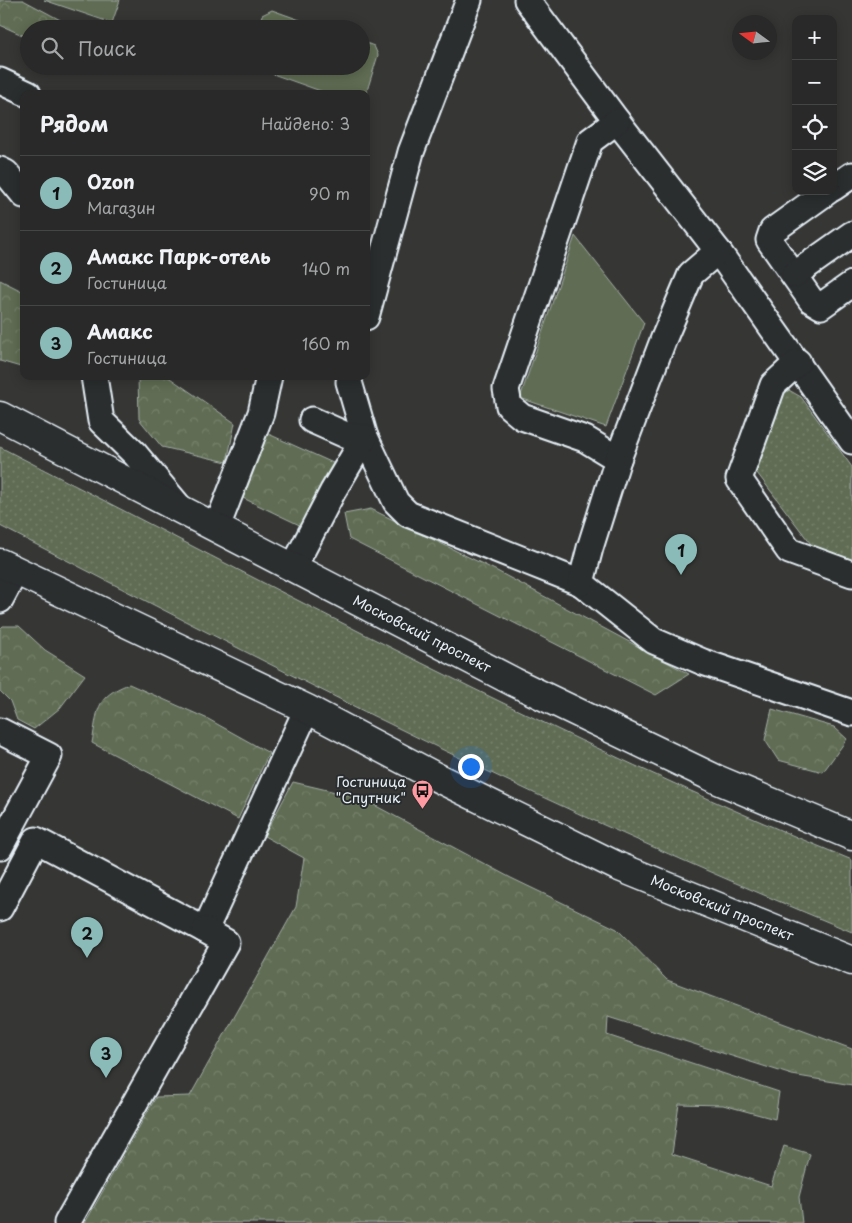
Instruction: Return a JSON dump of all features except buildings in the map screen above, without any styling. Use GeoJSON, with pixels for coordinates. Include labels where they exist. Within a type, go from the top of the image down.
{"type":"FeatureCollection","features":[{"type":"Feature","properties":{"kind":"main road","name":"Московский проспект"},"geometry":{"type":"LineString","coordinates":[[0,416],[514,682],[713,777],[852,836]]}},
{"type":"Feature","properties":{"kind":"main road","name":"Московский проспект"},"geometry":{"type":"LineString","coordinates":[[8,567],[307,709],[617,866],[852,961]]}},
{"type":"Feature","properties":{"kind":"lane"},"geometry":{"type":"LineString","coordinates":[[370,302],[411,152],[469,0]]}},
{"type":"Feature","properties":{"kind":"lane"},"geometry":{"type":"LineString","coordinates":[[527,0],[617,121],[718,251],[852,441]]}},
{"type":"Feature","properties":{"kind":"lane"},"geometry":{"type":"LineString","coordinates":[[0,81],[20,90]]}},
{"type":"Feature","properties":{"kind":"lane"},"geometry":{"type":"LineString","coordinates":[[617,121],[590,141],[506,389],[509,406],[522,417],[585,439],[618,459]]}},
{"type":"Feature","properties":{"kind":"lane"},"geometry":{"type":"LineString","coordinates":[[0,170],[6,173],[20,190]]}},
{"type":"Feature","properties":{"kind":"lane"},"geometry":{"type":"LineString","coordinates":[[837,185],[852,174]]}},
{"type":"Feature","properties":{"kind":"lane"},"geometry":{"type":"LineString","coordinates":[[822,195],[772,230],[769,240],[811,300],[821,306],[852,284]]}},
{"type":"Feature","properties":{"kind":"lane"},"geometry":{"type":"LineString","coordinates":[[794,275],[852,234]]}},
{"type":"Feature","properties":{"kind":"lane"},"geometry":{"type":"LineString","coordinates":[[581,582],[618,459],[644,388],[691,274],[718,251]]}},
{"type":"Feature","properties":{"kind":"lane"},"geometry":{"type":"LineString","coordinates":[[798,362],[773,385],[739,479],[789,551],[852,574]]}},
{"type":"Feature","properties":{"kind":"lane"},"geometry":{"type":"LineString","coordinates":[[95,380],[101,420],[135,454],[181,509]]}},
{"type":"Feature","properties":{"kind":"lane"},"geometry":{"type":"LineString","coordinates":[[217,527],[261,413],[268,380]]}},
{"type":"Feature","properties":{"kind":"lane"},"geometry":{"type":"LineString","coordinates":[[349,380],[366,437],[396,502],[408,514],[581,582],[654,641],[703,662],[852,713]]}},
{"type":"Feature","properties":{"kind":"lane"},"geometry":{"type":"LineString","coordinates":[[312,420],[348,436],[366,437]]}},
{"type":"Feature","properties":{"kind":"lane"},"geometry":{"type":"LineString","coordinates":[[293,568],[333,491],[366,437]]}},
{"type":"Feature","properties":{"kind":"lane"},"geometry":{"type":"LineString","coordinates":[[0,600],[8,567]]}},
{"type":"Feature","properties":{"kind":"lane"},"geometry":{"type":"LineString","coordinates":[[204,930],[307,709]]}},
{"type":"Feature","properties":{"kind":"lane"},"geometry":{"type":"LineString","coordinates":[[0,731],[49,756],[0,847]]}},
{"type":"Feature","properties":{"kind":"lane"},"geometry":{"type":"LineString","coordinates":[[0,908],[36,840],[226,942],[67,1223]]}},
{"type":"Feature","properties":{"kind":"green space"},"geometry":{"type":"Polygon","coordinates":[[[0,0],[23,0],[60,20],[20,20],[20,34],[0,25],[0,0]]]}},
{"type":"Feature","properties":{"kind":"green space"},"geometry":{"type":"Polygon","coordinates":[[[44,0],[120,0],[113,20],[103,20],[44,0]]]}},
{"type":"Feature","properties":{"kind":"green space"},"geometry":{"type":"Polygon","coordinates":[[[272,10],[300,20],[261,20],[262,15],[272,10]]]}},
{"type":"Feature","properties":{"kind":"green space"},"geometry":{"type":"Polygon","coordinates":[[[370,44],[374,46],[378,55],[367,90],[318,90],[276,75],[370,75],[370,44]]]}},
{"type":"Feature","properties":{"kind":"green space"},"geometry":{"type":"Polygon","coordinates":[[[575,236],[644,323],[606,427],[520,398],[575,236]]]}},
{"type":"Feature","properties":{"kind":"green space"},"geometry":{"type":"Polygon","coordinates":[[[0,280],[20,290],[20,367],[0,361],[0,280]]]}},
{"type":"Feature","properties":{"kind":"green space"},"geometry":{"type":"Polygon","coordinates":[[[138,380],[173,380],[235,423],[227,462],[162,447],[139,419],[138,380]]]}},
{"type":"Feature","properties":{"kind":"green space"},"geometry":{"type":"Polygon","coordinates":[[[787,389],[801,397],[852,467],[852,566],[820,556],[751,465],[776,398],[787,389]]]}},
{"type":"Feature","properties":{"kind":"green space"},"geometry":{"type":"Polygon","coordinates":[[[264,432],[342,467],[310,530],[243,498],[264,432]]]}},
{"type":"Feature","properties":{"kind":"green space"},"geometry":{"type":"Polygon","coordinates":[[[0,447],[316,610],[528,715],[635,766],[852,860],[852,932],[668,854],[487,771],[304,681],[0,526],[0,447]]]}},
{"type":"Feature","properties":{"kind":"green space"},"geometry":{"type":"Polygon","coordinates":[[[371,509],[497,571],[689,674],[656,695],[349,539],[344,514],[371,509]]]}},
{"type":"Feature","properties":{"kind":"green space"},"geometry":{"type":"Polygon","coordinates":[[[3,626],[19,626],[45,650],[85,675],[60,708],[34,729],[17,720],[10,701],[0,691],[0,629],[3,626]]]}},
{"type":"Feature","properties":{"kind":"green space"},"geometry":{"type":"Polygon","coordinates":[[[129,684],[208,719],[269,753],[238,819],[92,743],[97,714],[103,700],[109,694],[129,684]]]}},
{"type":"Feature","properties":{"kind":"green space"},"geometry":{"type":"Polygon","coordinates":[[[772,709],[834,727],[847,739],[823,772],[778,760],[765,740],[772,709]]]}},
{"type":"Feature","properties":{"kind":"green space"},"geometry":{"type":"Polygon","coordinates":[[[293,782],[361,798],[511,878],[617,929],[667,980],[852,1049],[852,1085],[792,1075],[608,1017],[607,1035],[779,1092],[775,1119],[723,1105],[679,1104],[672,1154],[771,1186],[784,1146],[810,1154],[799,1197],[802,1223],[85,1223],[156,1097],[190,1096],[296,907],[304,858],[264,836],[293,782]]]}},
{"type":"Feature","properties":{"kind":"place","name":"Ozon"},"geometry":{"type":"Point","coordinates":[681,575]}},
{"type":"Feature","properties":{"kind":"place","name":"Гостиница \"Спутник\""},"geometry":{"type":"Point","coordinates":[422,809]}},
{"type":"Feature","properties":{"kind":"place","name":"Амакс Парк-отель"},"geometry":{"type":"Point","coordinates":[87,958]}},
{"type":"Feature","properties":{"kind":"place","name":"Амакс"},"geometry":{"type":"Point","coordinates":[106,1078]}}]}
